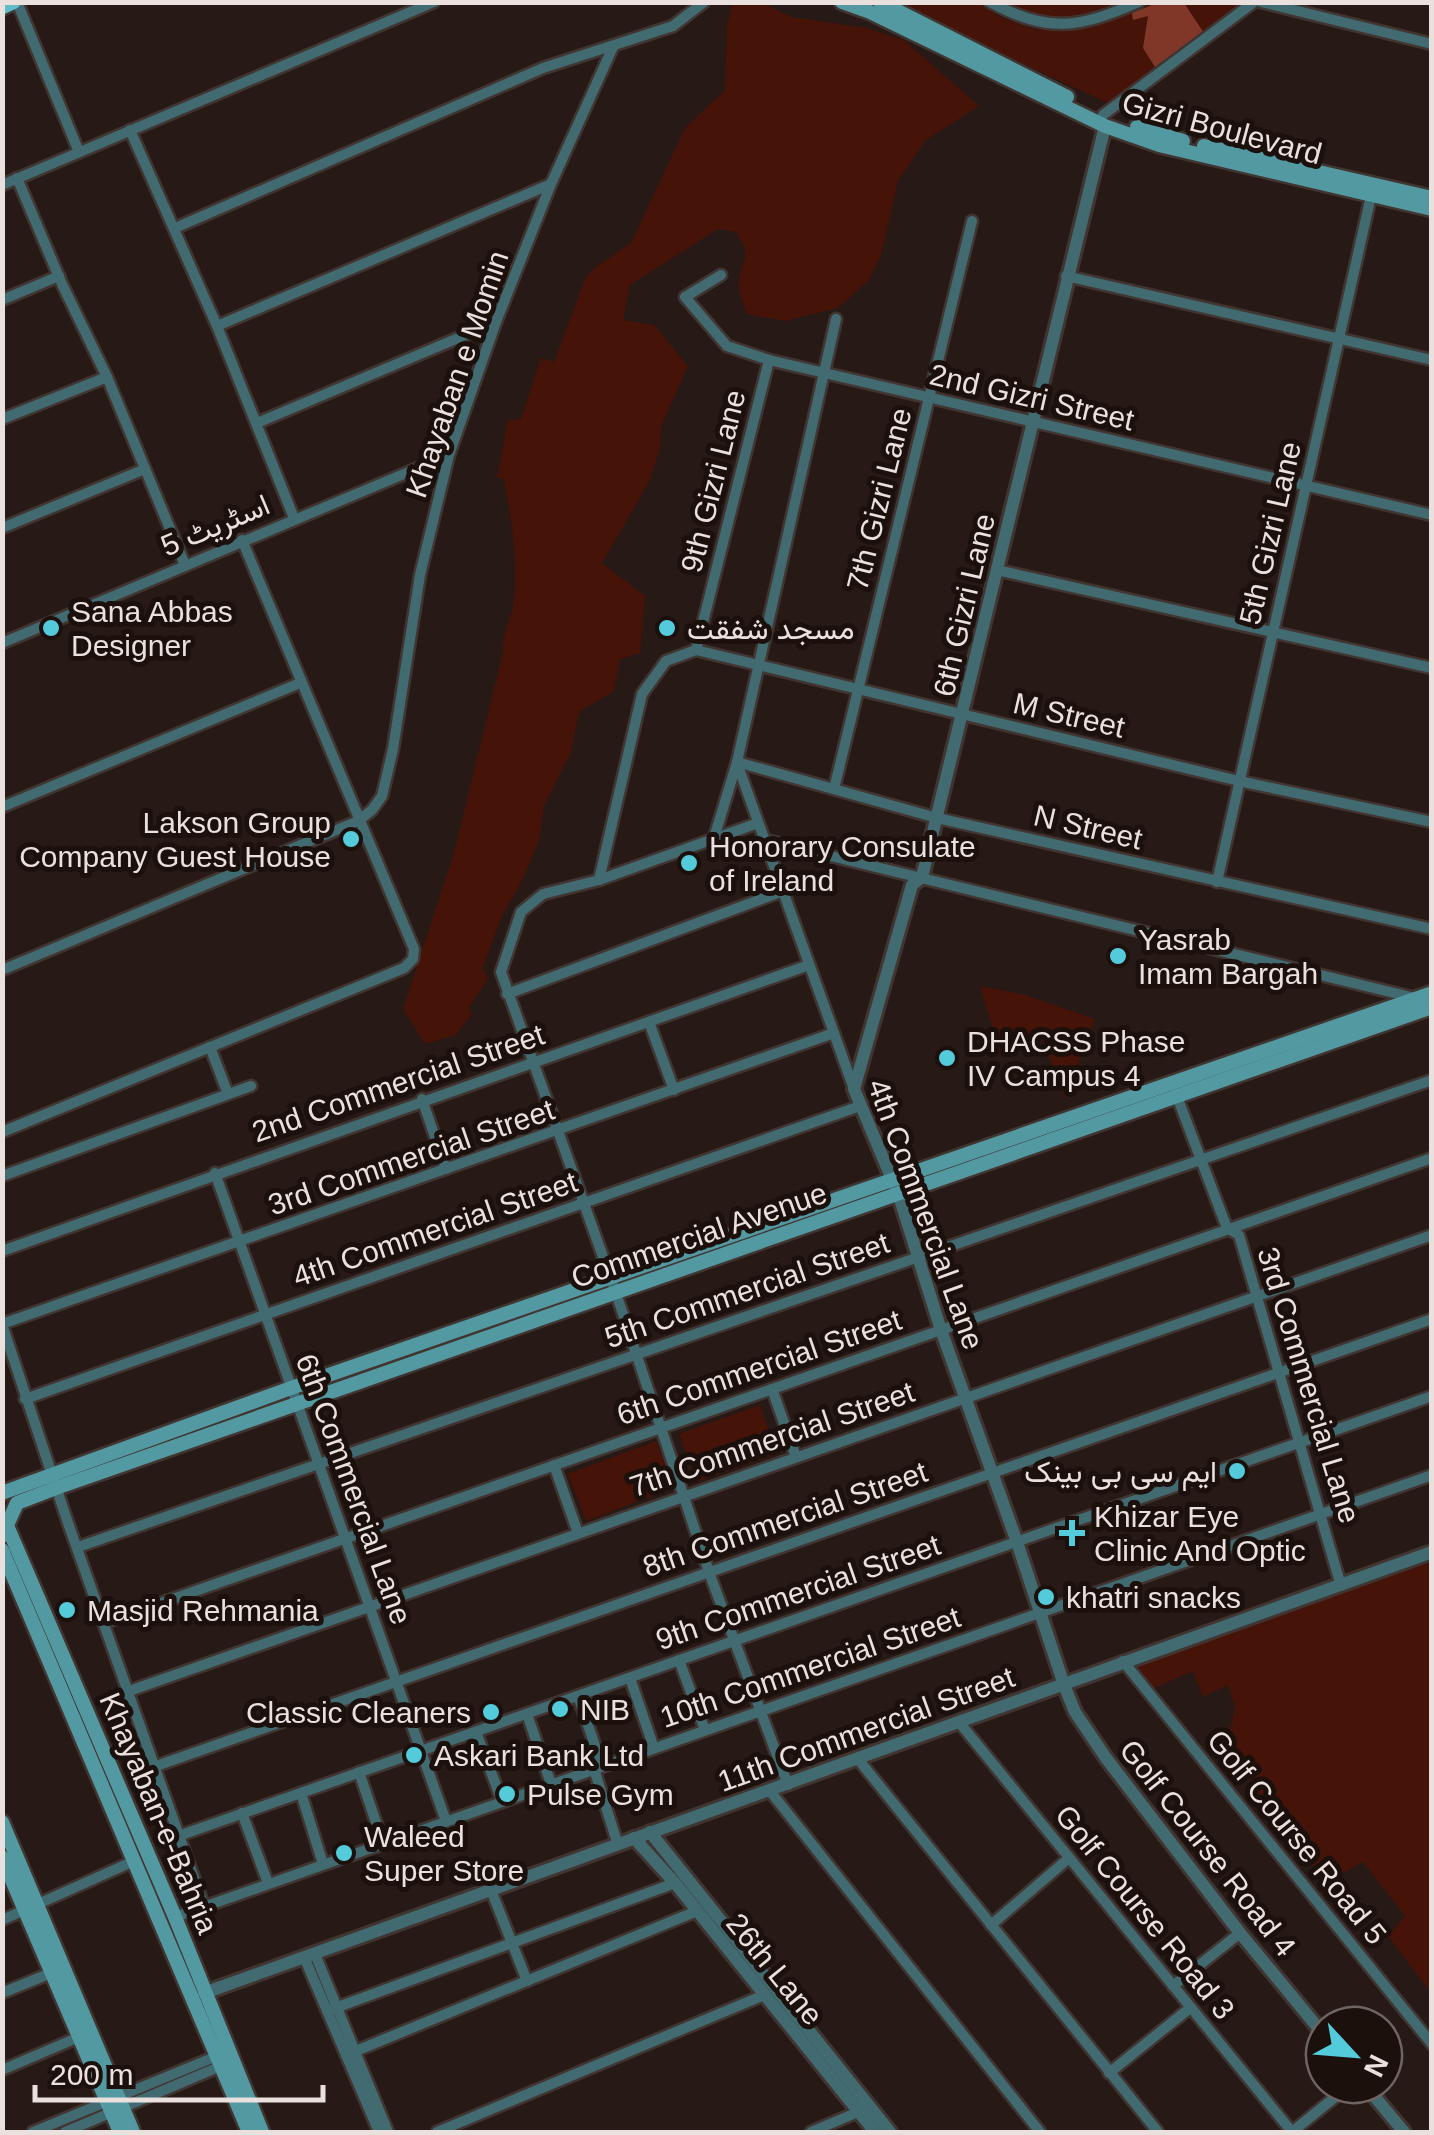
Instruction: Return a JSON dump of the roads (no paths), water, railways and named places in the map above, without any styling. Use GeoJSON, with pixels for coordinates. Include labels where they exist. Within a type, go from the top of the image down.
{"type":"FeatureCollection","features":[{"type":"Feature","properties":{"kind":"main road"},"geometry":{"type":"LineString","coordinates":[[2,7],[15,2]]}},
{"type":"Feature","properties":{"kind":"main road","name":"Gizri Boulevard"},"geometry":{"type":"LineString","coordinates":[[842,2],[1159,145],[1432,210]]}},
{"type":"Feature","properties":{"kind":"main road","name":"Gizri Boulevard"},"geometry":{"type":"LineString","coordinates":[[880,2],[1104,120],[1432,198]]}},
{"type":"Feature","properties":{"kind":"main road","name":"Commercial Avenue"},"geometry":{"type":"LineString","coordinates":[[896,1188],[1432,993]]}},
{"type":"Feature","properties":{"kind":"main road","name":"Commercial Avenue"},"geometry":{"type":"LineString","coordinates":[[2,1492],[54,1481],[1432,1005]]}},
{"type":"Feature","properties":{"kind":"main road","name":"Commercial Avenue"},"geometry":{"type":"LineString","coordinates":[[4,1526],[18,1504],[54,1481]]}},
{"type":"Feature","properties":{"kind":"main road","name":"Khayaban-e-Bahria"},"geometry":{"type":"LineString","coordinates":[[4,1526],[175,1917],[204,1993],[219,2061],[249,2132]]}},
{"type":"Feature","properties":{"kind":"main road","name":"Khayaban-e-Bahria"},"geometry":{"type":"LineString","coordinates":[[4,1558],[134,1861],[262,2132]]}},
{"type":"Feature","properties":{"kind":"main road"},"geometry":{"type":"LineString","coordinates":[[2,1822],[52,1972],[79,2037],[134,2132]]}},
{"type":"Feature","properties":{"kind":"main road"},"geometry":{"type":"LineString","coordinates":[[2,1857],[31,1908],[115,2105],[120,2132]]}},
{"type":"Feature","properties":{"kind":"street"},"geometry":{"type":"LineString","coordinates":[[15,2],[79,152]]}},
{"type":"Feature","properties":{"kind":"street"},"geometry":{"type":"LineString","coordinates":[[2,184],[434,2]]}},
{"type":"Feature","properties":{"kind":"street"},"geometry":{"type":"LineString","coordinates":[[175,228],[543,68],[672,26],[704,2]]}},
{"type":"Feature","properties":{"kind":"street"},"geometry":{"type":"LineString","coordinates":[[990,2],[1051,26],[1072,24],[1139,2]]}},
{"type":"Feature","properties":{"kind":"street"},"geometry":{"type":"LineString","coordinates":[[1104,120],[1254,2]]}},
{"type":"Feature","properties":{"kind":"street"},"geometry":{"type":"LineString","coordinates":[[1262,2],[1432,44]]}},
{"type":"Feature","properties":{"kind":"street","name":"Khayaban e Momin"},"geometry":{"type":"LineString","coordinates":[[358,821],[382,796],[420,576],[448,455],[551,184],[613,48]]}},
{"type":"Feature","properties":{"kind":"street","name":"6th Gizri Lane"},"geometry":{"type":"LineString","coordinates":[[854,1089],[912,885],[922,878],[1104,120]]}},
{"type":"Feature","properties":{"kind":"street"},"geometry":{"type":"LineString","coordinates":[[130,130],[217,326],[294,518]]}},
{"type":"Feature","properties":{"kind":"street"},"geometry":{"type":"LineString","coordinates":[[17,178],[107,377],[185,565]]}},
{"type":"Feature","properties":{"kind":"street"},"geometry":{"type":"LineString","coordinates":[[217,326],[551,184]]}},
{"type":"Feature","properties":{"kind":"street","name":"5th Gizri Lane"},"geometry":{"type":"LineString","coordinates":[[1216,882],[1371,196]]}},
{"type":"Feature","properties":{"kind":"street","name":"7th Gizri Lane"},"geometry":{"type":"LineString","coordinates":[[834,790],[972,221]]}},
{"type":"Feature","properties":{"kind":"street"},"geometry":{"type":"LineString","coordinates":[[2,300],[59,276]]}},
{"type":"Feature","properties":{"kind":"street","name":"2nd Gizri Street"},"geometry":{"type":"LineString","coordinates":[[720,276],[685,297],[727,346],[823,375],[1432,515]]}},
{"type":"Feature","properties":{"kind":"street"},"geometry":{"type":"LineString","coordinates":[[1066,276],[1432,360]]}},
{"type":"Feature","properties":{"kind":"street"},"geometry":{"type":"LineString","coordinates":[[714,838],[737,762],[836,318]]}},
{"type":"Feature","properties":{"kind":"street"},"geometry":{"type":"LineString","coordinates":[[257,423],[496,322]]}},
{"type":"Feature","properties":{"kind":"street","name":"9th Gizri Lane"},"geometry":{"type":"LineString","coordinates":[[696,650],[769,360]]}},
{"type":"Feature","properties":{"kind":"street"},"geometry":{"type":"LineString","coordinates":[[2,419],[107,377]]}},
{"type":"Feature","properties":{"kind":"street","name":"اسٹریٹ 5"},"geometry":{"type":"LineString","coordinates":[[2,642],[448,455]]}},
{"type":"Feature","properties":{"kind":"street"},"geometry":{"type":"LineString","coordinates":[[2,528],[145,469]]}},
{"type":"Feature","properties":{"kind":"street"},"geometry":{"type":"LineString","coordinates":[[2,1132],[404,968],[413,958],[414,949],[242,540]]}},
{"type":"Feature","properties":{"kind":"street"},"geometry":{"type":"LineString","coordinates":[[997,570],[1432,668]]}},
{"type":"Feature","properties":{"kind":"street"},"geometry":{"type":"LineString","coordinates":[[599,880],[642,694],[666,661],[696,650]]}},
{"type":"Feature","properties":{"kind":"street","name":"M Street"},"geometry":{"type":"LineString","coordinates":[[696,650],[1239,781],[1432,822]]}},
{"type":"Feature","properties":{"kind":"street"},"geometry":{"type":"LineString","coordinates":[[2,807],[300,683]]}},
{"type":"Feature","properties":{"kind":"street","name":"N Street"},"geometry":{"type":"LineString","coordinates":[[737,762],[937,818],[1432,929]]}},
{"type":"Feature","properties":{"kind":"street","name":"4th Commercial Lane"},"geometry":{"type":"LineString","coordinates":[[737,762],[860,1106],[896,1188],[1064,1684]]}},
{"type":"Feature","properties":{"kind":"street"},"geometry":{"type":"LineString","coordinates":[[2,970],[358,821]]}},
{"type":"Feature","properties":{"kind":"street"},"geometry":{"type":"LineString","coordinates":[[758,823],[599,880],[544,894],[521,912],[502,972],[709,1572],[788,1785]]}},
{"type":"Feature","properties":{"kind":"street"},"geometry":{"type":"LineString","coordinates":[[765,840],[1432,1005]]}},
{"type":"Feature","properties":{"kind":"street"},"geometry":{"type":"LineString","coordinates":[[507,994],[783,891]]}},
{"type":"Feature","properties":{"kind":"street","name":"2nd Commercial Street"},"geometry":{"type":"LineString","coordinates":[[2,1250],[810,964]]}},
{"type":"Feature","properties":{"kind":"street"},"geometry":{"type":"LineString","coordinates":[[649,1022],[674,1090]]}},
{"type":"Feature","properties":{"kind":"street","name":"3rd Commercial Street"},"geometry":{"type":"LineString","coordinates":[[2,1324],[834,1033]]}},
{"type":"Feature","properties":{"kind":"street"},"geometry":{"type":"LineString","coordinates":[[210,1047],[228,1094]]}},
{"type":"Feature","properties":{"kind":"street","name":"5th Commercial Street"},"geometry":{"type":"LineString","coordinates":[[78,1547],[1432,1080]]}},
{"type":"Feature","properties":{"kind":"street"},"geometry":{"type":"LineString","coordinates":[[2,1176],[251,1086]]}},
{"type":"Feature","properties":{"kind":"street","name":"3rd Commercial Lane"},"geometry":{"type":"LineString","coordinates":[[1176,1094],[1227,1228],[1238,1235],[1341,1586]]}},
{"type":"Feature","properties":{"kind":"street"},"geometry":{"type":"LineString","coordinates":[[422,1099],[446,1170]]}},
{"type":"Feature","properties":{"kind":"street","name":"4th Commercial Street"},"geometry":{"type":"LineString","coordinates":[[25,1399],[860,1106]]}},
{"type":"Feature","properties":{"kind":"street","name":"6th Commercial Street"},"geometry":{"type":"LineString","coordinates":[[104,1623],[1432,1158]]}},
{"type":"Feature","properties":{"kind":"street","name":"6th Commercial Lane"},"geometry":{"type":"LineString","coordinates":[[215,1173],[446,1821]]}},
{"type":"Feature","properties":{"kind":"street","name":"7th Commercial Street"},"geometry":{"type":"LineString","coordinates":[[129,1691],[1432,1235]]}},
{"type":"Feature","properties":{"kind":"street","name":"8th Commercial Street"},"geometry":{"type":"LineString","coordinates":[[156,1766],[1432,1319]]}},
{"type":"Feature","properties":{"kind":"street"},"geometry":{"type":"LineString","coordinates":[[2,1324],[204,1906]]}},
{"type":"Feature","properties":{"kind":"street"},"geometry":{"type":"LineString","coordinates":[[772,1389],[796,1457]]}},
{"type":"Feature","properties":{"kind":"street","name":"9th Commercial Street"},"geometry":{"type":"LineString","coordinates":[[180,1835],[1432,1396]]}},
{"type":"Feature","properties":{"kind":"street"},"geometry":{"type":"LineString","coordinates":[[554,1465],[578,1533]]}},
{"type":"Feature","properties":{"kind":"street","name":"10th Commercial Street"},"geometry":{"type":"LineString","coordinates":[[175,1917],[1432,1475]]}},
{"type":"Feature","properties":{"kind":"street","name":"11th Commercial Street"},"geometry":{"type":"LineString","coordinates":[[204,1993],[1432,1552]]}},
{"type":"Feature","properties":{"kind":"street"},"geometry":{"type":"LineString","coordinates":[[680,1660],[705,1730]]}},
{"type":"Feature","properties":{"kind":"street","name":"Golf Course Road 5"},"geometry":{"type":"LineString","coordinates":[[1123,1661],[1432,2044]]}},
{"type":"Feature","properties":{"kind":"street"},"geometry":{"type":"LineString","coordinates":[[630,1678],[654,1748]]}},
{"type":"Feature","properties":{"kind":"street","name":"Golf Course Road 4"},"geometry":{"type":"LineString","coordinates":[[1064,1684],[1075,1712],[1106,1758],[1304,2011]]}},
{"type":"Feature","properties":{"kind":"street"},"geometry":{"type":"LineString","coordinates":[[578,1696],[618,1845]]}},
{"type":"Feature","properties":{"kind":"street"},"geometry":{"type":"LineString","coordinates":[[527,1714],[551,1784]]}},
{"type":"Feature","properties":{"kind":"street","name":"Golf Course Road 3"},"geometry":{"type":"LineString","coordinates":[[959,1722],[1292,2132]]}},
{"type":"Feature","properties":{"kind":"street"},"geometry":{"type":"LineString","coordinates":[[476,1732],[502,1802]]}},
{"type":"Feature","properties":{"kind":"street"},"geometry":{"type":"LineString","coordinates":[[858,1759],[1158,2132]]}},
{"type":"Feature","properties":{"kind":"street"},"geometry":{"type":"LineString","coordinates":[[359,1772],[383,1843]]}},
{"type":"Feature","properties":{"kind":"street"},"geometry":{"type":"LineString","coordinates":[[770,1792],[1040,2132]]}},
{"type":"Feature","properties":{"kind":"street"},"geometry":{"type":"LineString","coordinates":[[301,1793],[323,1864]]}},
{"type":"Feature","properties":{"kind":"street"},"geometry":{"type":"LineString","coordinates":[[242,1813],[268,1883]]}},
{"type":"Feature","properties":{"kind":"street"},"geometry":{"type":"LineString","coordinates":[[650,1832],[890,2132]]}},
{"type":"Feature","properties":{"kind":"street","name":"26th Lane"},"geometry":{"type":"LineString","coordinates":[[634,1838],[875,2132]]}},
{"type":"Feature","properties":{"kind":"street"},"geometry":{"type":"LineString","coordinates":[[992,1925],[1069,1858]]}},
{"type":"Feature","properties":{"kind":"street"},"geometry":{"type":"LineString","coordinates":[[2,1920],[134,1861]]}},
{"type":"Feature","properties":{"kind":"street"},"geometry":{"type":"LineString","coordinates":[[332,2009],[674,1883]]}},
{"type":"Feature","properties":{"kind":"street"},"geometry":{"type":"LineString","coordinates":[[491,1890],[527,1981]]}},
{"type":"Feature","properties":{"kind":"street"},"geometry":{"type":"LineString","coordinates":[[350,2054],[697,1911]]}},
{"type":"Feature","properties":{"kind":"street"},"geometry":{"type":"LineString","coordinates":[[1173,1986],[1240,1933]]}},
{"type":"Feature","properties":{"kind":"street"},"geometry":{"type":"LineString","coordinates":[[309,1955],[380,2132]]}},
{"type":"Feature","properties":{"kind":"street"},"geometry":{"type":"LineString","coordinates":[[2,1993],[52,1972]]}},
{"type":"Feature","properties":{"kind":"street"},"geometry":{"type":"LineString","coordinates":[[437,2132],[764,1994]]}},
{"type":"Feature","properties":{"kind":"street"},"geometry":{"type":"LineString","coordinates":[[1109,2073],[1190,2008]]}},
{"type":"Feature","properties":{"kind":"street"},"geometry":{"type":"LineString","coordinates":[[2,2070],[79,2037]]}},
{"type":"Feature","properties":{"kind":"street"},"geometry":{"type":"LineString","coordinates":[[350,2054],[388,2132]]}},
{"type":"Feature","properties":{"kind":"street"},"geometry":{"type":"LineString","coordinates":[[33,2132],[115,2105],[219,2061]]}},
{"type":"Feature","properties":{"kind":"street"},"geometry":{"type":"LineString","coordinates":[[65,2132],[115,2105]]}},
{"type":"Feature","properties":{"kind":"street"},"geometry":{"type":"LineString","coordinates":[[1292,2132],[1325,2105]]}},
{"type":"Feature","properties":{"kind":"street"},"geometry":{"type":"LineString","coordinates":[[1382,2105],[1404,2132]]}},
{"type":"Feature","properties":{"kind":"street"},"geometry":{"type":"LineString","coordinates":[[811,2132],[858,2112]]}},
{"type":"Feature","properties":{"kind":"place","name":"Sana Abbas Designer"},"geometry":{"type":"Point","coordinates":[51,628]}},
{"type":"Feature","properties":{"kind":"place","name":"مسجد شفقت"},"geometry":{"type":"Point","coordinates":[667,628]}},
{"type":"Feature","properties":{"kind":"place","name":"Lakson Group Company Guest House"},"geometry":{"type":"Point","coordinates":[351,839]}},
{"type":"Feature","properties":{"kind":"place","name":"Honorary Consulate of Ireland"},"geometry":{"type":"Point","coordinates":[689,863]}},
{"type":"Feature","properties":{"kind":"place","name":"Yasrab Imam Bargah"},"geometry":{"type":"Point","coordinates":[1118,956]}},
{"type":"Feature","properties":{"kind":"place","name":"DHACSS Phase IV Campus 4"},"geometry":{"type":"Point","coordinates":[947,1058]}},
{"type":"Feature","properties":{"kind":"place","name":"ایم سی بی بینک"},"geometry":{"type":"Point","coordinates":[1237,1471]}},
{"type":"Feature","properties":{"kind":"place","name":"Khizar Eye Clinic And Optic"},"geometry":{"type":"Point","coordinates":[1072,1533]}},
{"type":"Feature","properties":{"kind":"place","name":"khatri snacks"},"geometry":{"type":"Point","coordinates":[1046,1597]}},
{"type":"Feature","properties":{"kind":"place","name":"Masjid Rehmania"},"geometry":{"type":"Point","coordinates":[67,1610]}},
{"type":"Feature","properties":{"kind":"place","name":"NIB"},"geometry":{"type":"Point","coordinates":[560,1709]}},
{"type":"Feature","properties":{"kind":"place","name":"Classic Cleaners"},"geometry":{"type":"Point","coordinates":[491,1712]}},
{"type":"Feature","properties":{"kind":"place","name":"Askari Bank Ltd"},"geometry":{"type":"Point","coordinates":[414,1755]}},
{"type":"Feature","properties":{"kind":"place","name":"Pulse Gym"},"geometry":{"type":"Point","coordinates":[507,1794]}},
{"type":"Feature","properties":{"kind":"place","name":"Waleed Super Store"},"geometry":{"type":"Point","coordinates":[344,1853]}}]}
